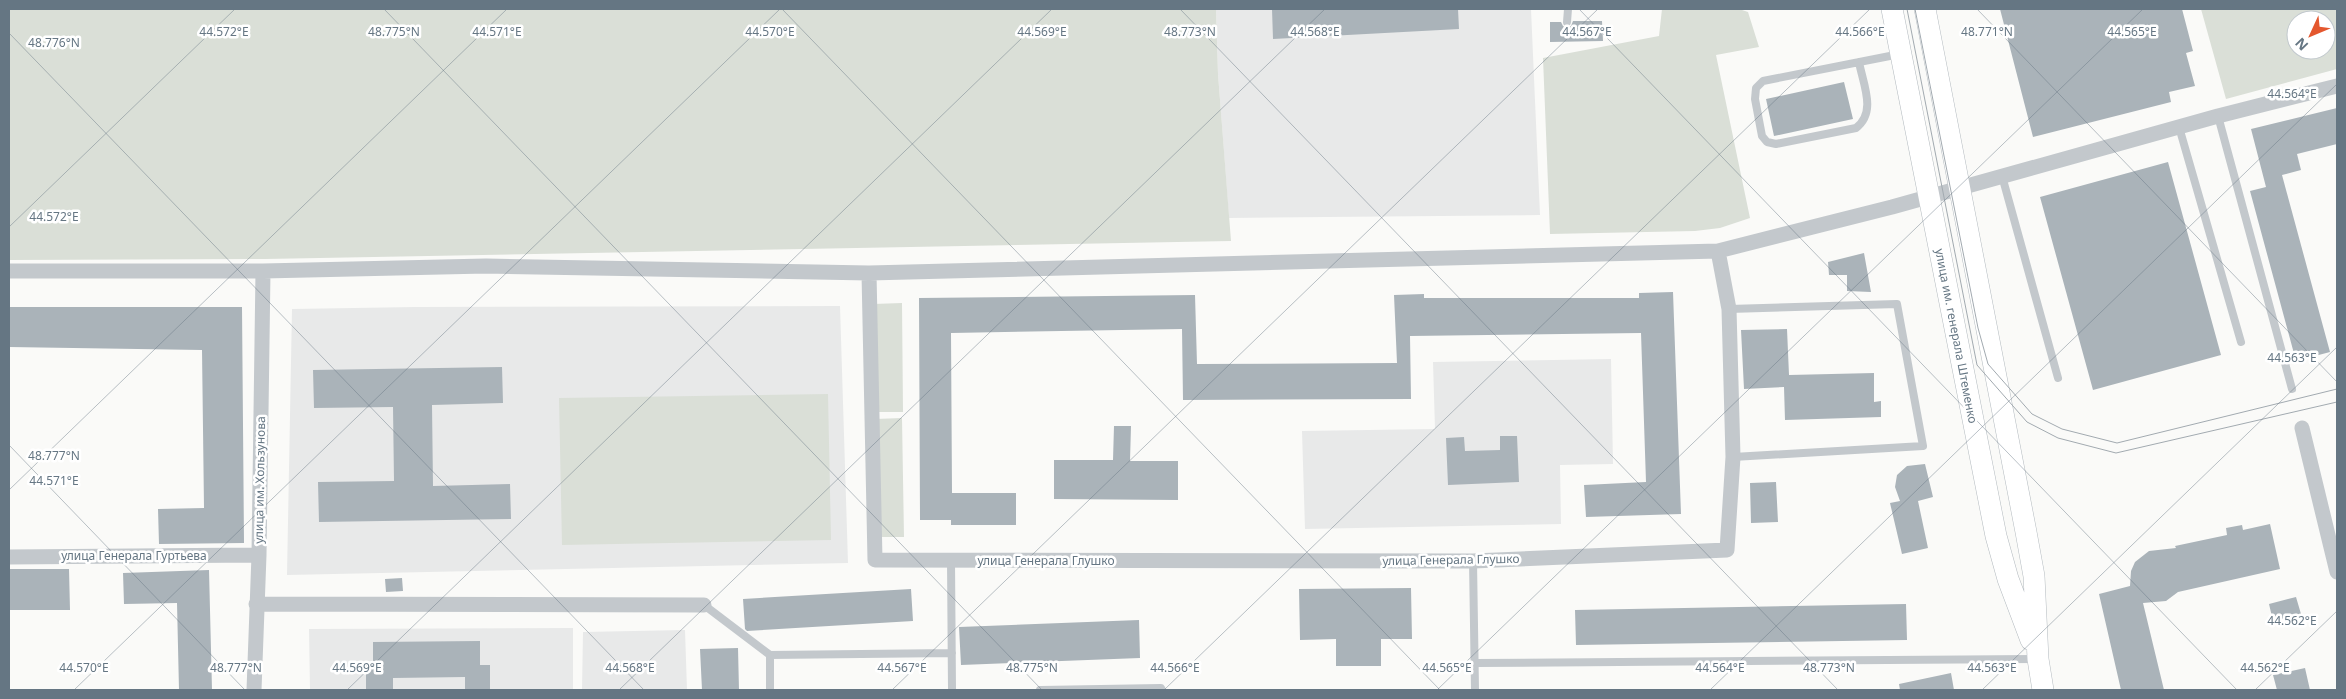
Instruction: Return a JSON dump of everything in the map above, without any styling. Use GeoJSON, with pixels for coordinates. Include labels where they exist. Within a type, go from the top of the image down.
{"type":"FeatureCollection","features":[{"type":"Feature","properties":{"kind":"street","name":"улица им. генерала Штеменко"},"geometry":{"type":"LineString","coordinates":[[1892,9],[1996,536],[2008,579],[2038,659]]}},
{"type":"Feature","properties":{"kind":"street","name":"улица им. генерала Штеменко"},"geometry":{"type":"LineString","coordinates":[[1925,9],[1994,371],[2010,440],[2031,558],[2034,576],[2038,659],[2043,690]]}},
{"type":"Feature","properties":{"kind":"street"},"geometry":{"type":"LineString","coordinates":[[9,271],[263,271],[486,266],[869,273],[1718,251],[1930,196],[2218,116],[2337,86]]}},
{"type":"Feature","properties":{"kind":"street","name":"улица Генерала Глушко"},"geometry":{"type":"LineString","coordinates":[[869,273],[874,560],[1473,561],[1727,550],[1733,457],[1728,309],[1718,251]]}},
{"type":"Feature","properties":{"kind":"street","name":"улица им. Хользунова"},"geometry":{"type":"LineString","coordinates":[[254,690],[263,271]]}},
{"type":"Feature","properties":{"kind":"street"},"geometry":{"type":"LineString","coordinates":[[2302,428],[2337,572]]}},
{"type":"Feature","properties":{"kind":"street","name":"улица Генерала Гуртьева"},"geometry":{"type":"LineString","coordinates":[[9,557],[258,555]]}},
{"type":"Feature","properties":{"kind":"street"},"geometry":{"type":"LineString","coordinates":[[256,604],[704,605]]}},
{"type":"Feature","properties":{"kind":"lane"},"geometry":{"type":"LineString","coordinates":[[1567,22],[1568,9]]}},
{"type":"Feature","properties":{"kind":"lane"},"geometry":{"type":"LineString","coordinates":[[1859,62],[1868,111],[1861,124],[1856,128],[1776,144],[1767,142],[1762,136],[1754,99],[1756,88],[1763,81],[1901,53]]}},
{"type":"Feature","properties":{"kind":"lane"},"geometry":{"type":"LineString","coordinates":[[2218,116],[2292,389]]}},
{"type":"Feature","properties":{"kind":"lane"},"geometry":{"type":"LineString","coordinates":[[2179,127],[2241,342]]}},
{"type":"Feature","properties":{"kind":"lane"},"geometry":{"type":"LineString","coordinates":[[2002,176],[2058,378]]}},
{"type":"Feature","properties":{"kind":"lane"},"geometry":{"type":"LineString","coordinates":[[1728,309],[1897,304],[1923,446],[1733,457]]}},
{"type":"Feature","properties":{"kind":"lane"},"geometry":{"type":"LineString","coordinates":[[951,561],[952,690]]}},
{"type":"Feature","properties":{"kind":"lane"},"geometry":{"type":"LineString","coordinates":[[1473,561],[1475,690]]}},
{"type":"Feature","properties":{"kind":"lane"},"geometry":{"type":"LineString","coordinates":[[704,605],[770,654],[952,653]]}},
{"type":"Feature","properties":{"kind":"lane"},"geometry":{"type":"LineString","coordinates":[[770,654],[770,690]]}},
{"type":"Feature","properties":{"kind":"lane"},"geometry":{"type":"LineString","coordinates":[[1474,663],[2038,659]]}},
{"type":"Feature","properties":{"kind":"lane"},"geometry":{"type":"LineString","coordinates":[[1040,690],[1162,688],[1162,690]]}},
{"type":"Feature","properties":{"kind":"shaded area"},"geometry":{"type":"Polygon","coordinates":[[[9,9],[1216,9],[1218,74],[1231,241],[265,259],[9,260],[9,9]]]}},
{"type":"Feature","properties":{"kind":"shaded area"},"geometry":{"type":"Polygon","coordinates":[[[1216,9],[1531,9],[1540,215],[1229,218],[1218,74],[1216,9]]]}},
{"type":"Feature","properties":{"kind":"shaded area"},"geometry":{"type":"Polygon","coordinates":[[[1662,9],[1739,9],[1748,12],[1759,47],[1716,55],[1750,218],[1720,228],[1695,231],[1550,234],[1543,58],[1659,36],[1662,9]]]}},
{"type":"Feature","properties":{"kind":"shaded area"},"geometry":{"type":"Polygon","coordinates":[[[2201,9],[2337,9],[2337,69],[2226,99],[2201,9]]]}},
{"type":"Feature","properties":{"kind":"shaded area"},"geometry":{"type":"Polygon","coordinates":[[[902,303],[903,412],[875,412],[873,304],[902,303]]]}},
{"type":"Feature","properties":{"kind":"shaded area"},"geometry":{"type":"Polygon","coordinates":[[[840,306],[848,563],[287,575],[292,309],[840,306]]]}},
{"type":"Feature","properties":{"kind":"shaded area"},"geometry":{"type":"Polygon","coordinates":[[[1611,359],[1613,464],[1560,465],[1561,524],[1305,529],[1302,431],[1435,429],[1433,362],[1611,359]]]}},
{"type":"Feature","properties":{"kind":"shaded area"},"geometry":{"type":"Polygon","coordinates":[[[828,394],[831,540],[562,545],[559,398],[828,394]]]}},
{"type":"Feature","properties":{"kind":"shaded area"},"geometry":{"type":"Polygon","coordinates":[[[902,418],[904,537],[877,537],[875,419],[902,418]]]}},
{"type":"Feature","properties":{"kind":"shaded area"},"geometry":{"type":"Polygon","coordinates":[[[573,628],[573,690],[310,690],[309,629],[573,628]]]}},
{"type":"Feature","properties":{"kind":"shaded area"},"geometry":{"type":"Polygon","coordinates":[[[685,630],[687,690],[582,690],[583,632],[685,630]]]}},
{"type":"Feature","properties":{"kind":"building"},"geometry":{"type":"Polygon","coordinates":[[[1272,9],[1458,9],[1459,29],[1273,39],[1272,9]]]}},
{"type":"Feature","properties":{"kind":"building"},"geometry":{"type":"Polygon","coordinates":[[[2000,9],[2182,9],[2193,51],[2186,53],[2195,86],[2169,92],[2171,102],[2033,137],[2000,9]]]}},
{"type":"Feature","properties":{"kind":"building"},"geometry":{"type":"Polygon","coordinates":[[[1573,21],[1602,21],[1603,41],[1550,42],[1550,22],[1561,22],[1567,28],[1571,26],[1573,21]]]}},
{"type":"Feature","properties":{"kind":"building"},"geometry":{"type":"Polygon","coordinates":[[[1844,82],[1853,119],[1774,136],[1766,99],[1844,82]]]}},
{"type":"Feature","properties":{"kind":"building"},"geometry":{"type":"Polygon","coordinates":[[[2337,108],[2337,144],[2297,154],[2301,170],[2282,175],[2330,352],[2296,361],[2250,191],[2266,187],[2251,129],[2337,108]]]}},
{"type":"Feature","properties":{"kind":"building"},"geometry":{"type":"Polygon","coordinates":[[[2168,162],[2221,355],[2093,390],[2040,197],[2168,162]]]}},
{"type":"Feature","properties":{"kind":"building"},"geometry":{"type":"Polygon","coordinates":[[[1864,253],[1871,292],[1847,291],[1847,275],[1829,275],[1828,262],[1864,253]]]}},
{"type":"Feature","properties":{"kind":"building"},"geometry":{"type":"Polygon","coordinates":[[[1673,292],[1681,514],[1586,517],[1584,485],[1646,482],[1641,333],[1410,336],[1411,399],[1183,400],[1182,329],[951,333],[952,493],[1016,493],[1016,525],[951,525],[951,520],[920,520],[919,298],[1195,295],[1197,364],[1397,363],[1394,295],[1424,294],[1424,298],[1639,298],[1639,293],[1673,292]]]}},
{"type":"Feature","properties":{"kind":"building"},"geometry":{"type":"Polygon","coordinates":[[[9,307],[242,307],[244,543],[159,544],[158,509],[204,508],[202,350],[9,347],[9,307]]]}},
{"type":"Feature","properties":{"kind":"building"},"geometry":{"type":"Polygon","coordinates":[[[1787,329],[1789,375],[1874,373],[1874,402],[1881,401],[1881,417],[1785,420],[1784,387],[1744,389],[1741,330],[1787,329]]]}},
{"type":"Feature","properties":{"kind":"building"},"geometry":{"type":"Polygon","coordinates":[[[502,367],[503,403],[432,405],[433,486],[510,484],[511,519],[319,522],[318,482],[394,481],[393,407],[314,408],[313,370],[502,367]]]}},
{"type":"Feature","properties":{"kind":"building"},"geometry":{"type":"Polygon","coordinates":[[[1114,426],[1131,426],[1130,461],[1178,461],[1178,500],[1054,499],[1054,460],[1113,460],[1114,426]]]}},
{"type":"Feature","properties":{"kind":"building"},"geometry":{"type":"Polygon","coordinates":[[[1500,436],[1517,436],[1519,482],[1448,485],[1446,438],[1464,437],[1465,451],[1500,450],[1500,436]]]}},
{"type":"Feature","properties":{"kind":"building"},"geometry":{"type":"Polygon","coordinates":[[[1925,464],[1933,497],[1918,501],[1928,548],[1902,554],[1890,503],[1900,501],[1895,487],[1897,475],[1907,466],[1925,464]]]}},
{"type":"Feature","properties":{"kind":"building"},"geometry":{"type":"Polygon","coordinates":[[[1776,482],[1778,522],[1751,523],[1750,483],[1776,482]]]}},
{"type":"Feature","properties":{"kind":"building"},"geometry":{"type":"Polygon","coordinates":[[[2270,524],[2280,569],[2178,592],[2166,601],[2143,603],[2164,690],[2121,690],[2099,594],[2130,586],[2131,571],[2135,562],[2149,551],[2176,548],[2175,546],[2227,535],[2226,528],[2242,525],[2243,530],[2270,524]]]}},
{"type":"Feature","properties":{"kind":"building"},"geometry":{"type":"Polygon","coordinates":[[[9,569],[69,569],[70,610],[9,610],[9,569]]]}},
{"type":"Feature","properties":{"kind":"building"},"geometry":{"type":"Polygon","coordinates":[[[209,570],[212,690],[179,690],[177,603],[124,604],[123,573],[209,570]]]}},
{"type":"Feature","properties":{"kind":"building"},"geometry":{"type":"Polygon","coordinates":[[[402,578],[403,591],[386,592],[385,579],[402,578]]]}},
{"type":"Feature","properties":{"kind":"building"},"geometry":{"type":"Polygon","coordinates":[[[1411,588],[1412,639],[1381,639],[1381,666],[1336,666],[1336,639],[1300,640],[1299,589],[1411,588]]]}},
{"type":"Feature","properties":{"kind":"building"},"geometry":{"type":"Polygon","coordinates":[[[911,589],[913,621],[747,631],[745,629],[743,599],[911,589]]]}},
{"type":"Feature","properties":{"kind":"building"},"geometry":{"type":"Polygon","coordinates":[[[2296,597],[2301,614],[2273,621],[2269,604],[2296,597]]]}},
{"type":"Feature","properties":{"kind":"building"},"geometry":{"type":"Polygon","coordinates":[[[1906,604],[1907,640],[1576,645],[1575,610],[1906,604]]]}},
{"type":"Feature","properties":{"kind":"building"},"geometry":{"type":"Polygon","coordinates":[[[1139,620],[1140,658],[961,665],[959,627],[1139,620]]]}},
{"type":"Feature","properties":{"kind":"building"},"geometry":{"type":"Polygon","coordinates":[[[480,641],[480,665],[490,665],[490,690],[465,690],[465,677],[393,678],[393,690],[366,690],[366,665],[373,665],[373,642],[480,641]]]}},
{"type":"Feature","properties":{"kind":"building"},"geometry":{"type":"Polygon","coordinates":[[[738,648],[739,690],[702,690],[700,649],[738,648]]]}},
{"type":"Feature","properties":{"kind":"building"},"geometry":{"type":"Polygon","coordinates":[[[2305,668],[2310,690],[2277,690],[2273,675],[2305,668]]]}},
{"type":"Feature","properties":{"kind":"building"},"geometry":{"type":"Polygon","coordinates":[[[1951,673],[1954,690],[1900,690],[1899,684],[1951,673]]]}},
{"type":"Feature","properties":{"kind":"tram line"},"geometry":{"type":"LineString","coordinates":[[1907,9],[1977,365],[2027,422],[2058,438],[2116,453],[2337,402]]}},
{"type":"Feature","properties":{"kind":"tram line"},"geometry":{"type":"LineString","coordinates":[[1915,9],[1978,328],[1988,364],[2032,414],[2062,429],[2117,443],[2337,389]]}}]}
